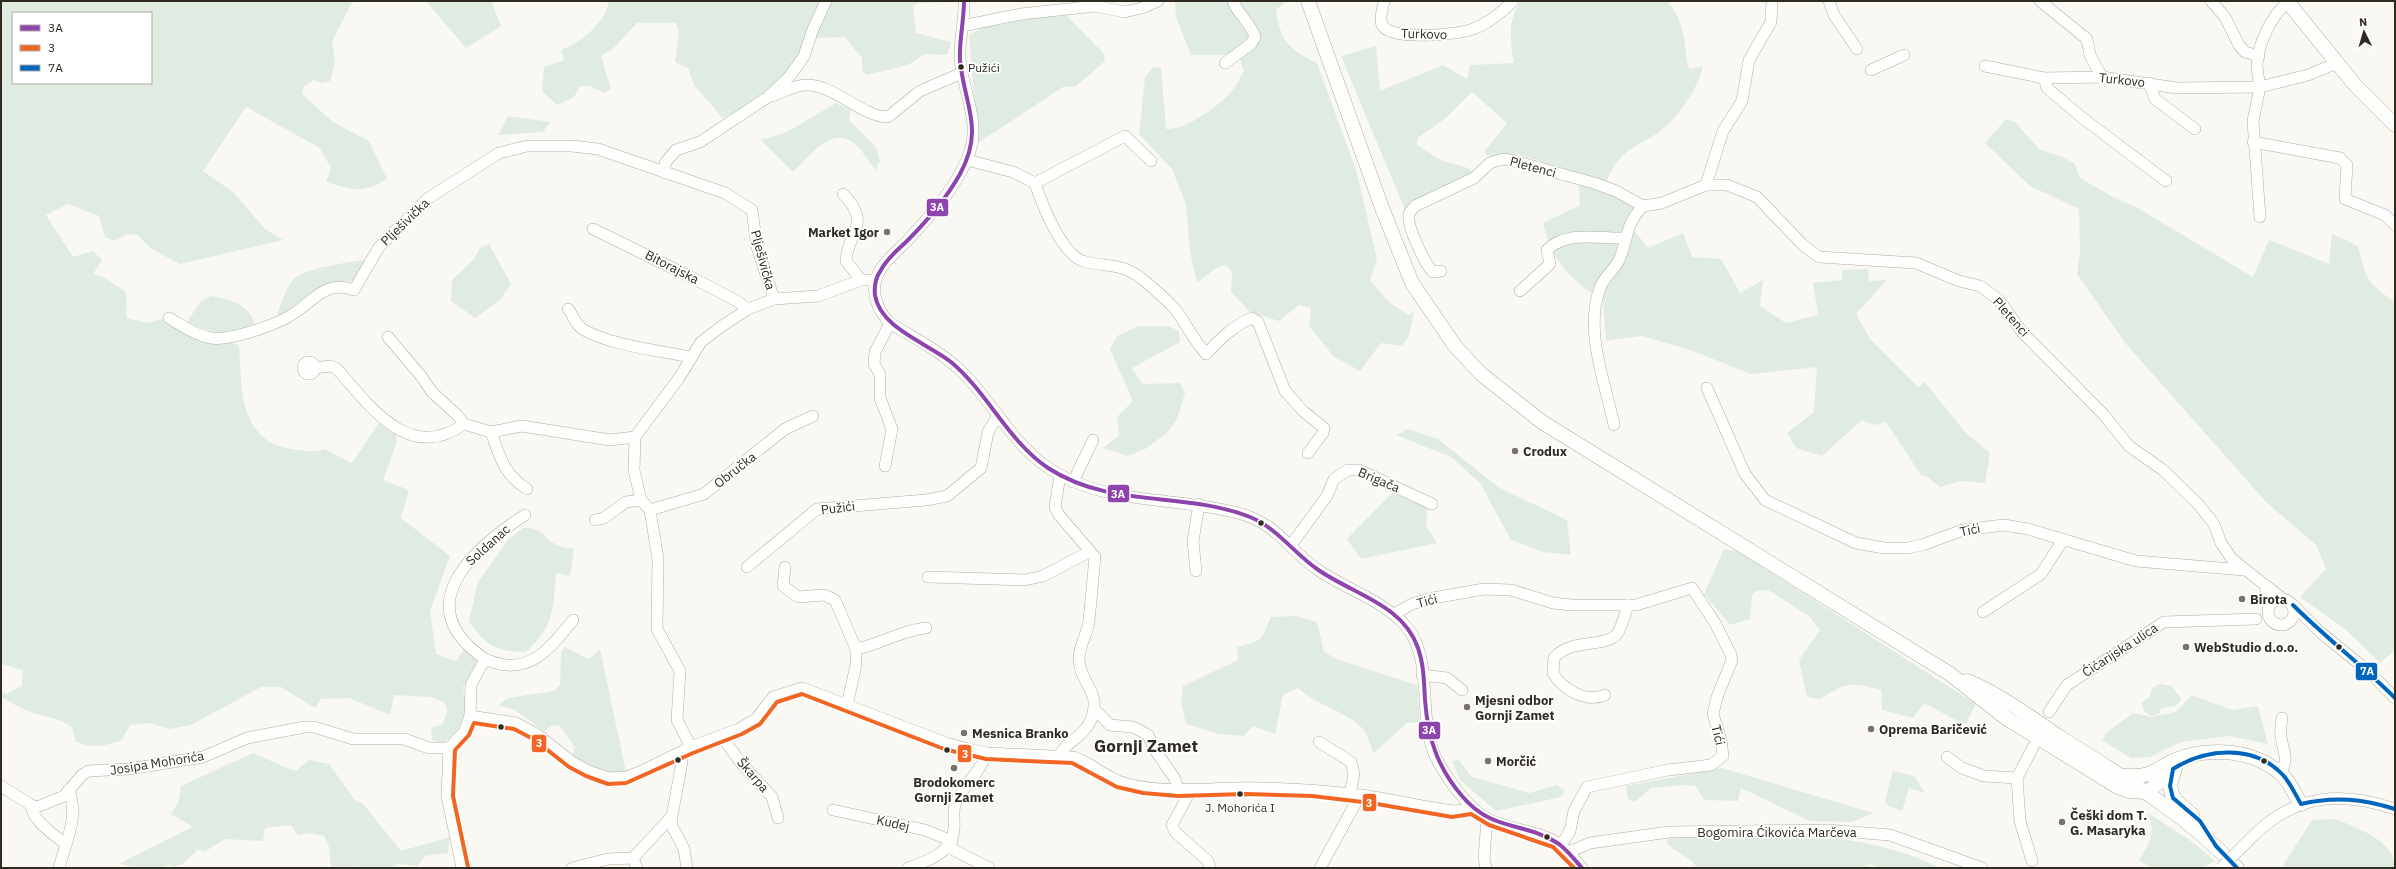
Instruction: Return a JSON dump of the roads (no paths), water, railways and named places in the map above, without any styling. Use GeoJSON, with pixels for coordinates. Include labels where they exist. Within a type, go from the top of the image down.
{"type":"FeatureCollection","features":[{"type":"Feature","properties":{"kind":"main road"},"geometry":{"type":"LineString","coordinates":[[1308,1],[1382,208],[1412,283],[1446,334],[1481,374],[1542,422],[1950,674],[2006,718],[2091,771],[2129,791],[2148,792],[2183,761],[2200,754]]}},
{"type":"Feature","properties":{"kind":"main road"},"geometry":{"type":"LineString","coordinates":[[2288,1],[2355,85],[2395,125]]}},
{"type":"Feature","properties":{"kind":"main road"},"geometry":{"type":"LineString","coordinates":[[1950,674],[1973,683],[2012,706],[2148,792],[2216,846],[2237,868]]}},
{"type":"Feature","properties":{"kind":"main road"},"geometry":{"type":"LineString","coordinates":[[2121,776],[2151,774],[2176,760],[2200,754],[2225,752],[2237,753],[2261,761],[2280,773],[2301,804]]}},
{"type":"Feature","properties":{"kind":"main road"},"geometry":{"type":"LineString","coordinates":[[2173,769],[2170,786],[2173,798],[2200,821],[2216,846]]}},
{"type":"Feature","properties":{"kind":"main road"},"geometry":{"type":"LineString","coordinates":[[2148,792],[2147,786],[2151,774]]}},
{"type":"Feature","properties":{"kind":"street"},"geometry":{"type":"LineString","coordinates":[[666,173],[664,163],[676,150],[700,142],[768,97],[790,76],[804,56],[813,28],[826,1]]}},
{"type":"Feature","properties":{"kind":"street"},"geometry":{"type":"LineString","coordinates":[[964,1],[962,26],[962,73],[973,137],[967,160],[936,208],[885,264],[876,280],[876,299],[878,308],[890,323],[939,353],[961,372],[997,417],[1027,451],[1060,475],[1073,482],[1113,496],[1199,504],[1259,520],[1277,532],[1319,570],[1394,614],[1408,629],[1416,642],[1422,675],[1425,716],[1430,743],[1445,774],[1472,807],[1487,818],[1548,839],[1565,849],[1582,868]]}},
{"type":"Feature","properties":{"kind":"street"},"geometry":{"type":"LineString","coordinates":[[962,26],[1021,14],[1096,6],[1124,12],[1142,8],[1158,1]]}},
{"type":"Feature","properties":{"kind":"street"},"geometry":{"type":"LineString","coordinates":[[1225,63],[1251,44],[1255,37],[1253,28],[1237,11],[1233,1]]}},
{"type":"Feature","properties":{"kind":"street","name":"Turkovo"},"geometry":{"type":"LineString","coordinates":[[1384,1],[1381,19],[1382,26],[1397,34],[1451,35],[1474,29],[1504,10],[1513,1]]}},
{"type":"Feature","properties":{"kind":"street"},"geometry":{"type":"LineString","coordinates":[[1706,185],[1723,131],[1742,101],[1749,60],[1771,22],[1772,1]]}},
{"type":"Feature","properties":{"kind":"street"},"geometry":{"type":"LineString","coordinates":[[1829,1],[1834,15],[1857,48]]}},
{"type":"Feature","properties":{"kind":"street"},"geometry":{"type":"LineString","coordinates":[[2040,1],[2087,39],[2090,55],[2102,77]]}},
{"type":"Feature","properties":{"kind":"street"},"geometry":{"type":"LineString","coordinates":[[2211,1],[2225,17],[2239,45],[2245,52],[2259,56]]}},
{"type":"Feature","properties":{"kind":"street"},"geometry":{"type":"LineString","coordinates":[[2260,216],[2253,121],[2260,87],[2257,66],[2261,43],[2281,8],[2288,1]]}},
{"type":"Feature","properties":{"kind":"street"},"geometry":{"type":"LineString","coordinates":[[1871,70],[1904,55]]}},
{"type":"Feature","properties":{"kind":"street","name":"Turkovo"},"geometry":{"type":"LineString","coordinates":[[1985,66],[2044,78],[2102,77],[2177,88],[2260,87],[2308,76],[2337,63]]}},
{"type":"Feature","properties":{"kind":"street"},"geometry":{"type":"LineString","coordinates":[[768,97],[804,85],[820,88],[878,115],[888,117],[920,91],[962,73]]}},
{"type":"Feature","properties":{"kind":"street"},"geometry":{"type":"LineString","coordinates":[[2044,78],[2047,88],[2080,116],[2166,181]]}},
{"type":"Feature","properties":{"kind":"street"},"geometry":{"type":"LineString","coordinates":[[2149,83],[2155,99],[2195,129]]}},
{"type":"Feature","properties":{"kind":"street"},"geometry":{"type":"LineString","coordinates":[[1035,183],[1125,136],[1151,161]]}},
{"type":"Feature","properties":{"kind":"street"},"geometry":{"type":"LineString","coordinates":[[2254,142],[2340,158],[2347,165],[2345,199],[2385,215],[2395,225]]}},
{"type":"Feature","properties":{"kind":"street","name":"Plješivička"},"geometry":{"type":"LineString","coordinates":[[169,318],[200,335],[213,338],[225,337],[276,322],[292,315],[324,290],[339,286],[354,290],[379,247],[414,212],[441,188],[469,173],[499,153],[526,146],[572,146],[598,148],[725,193],[752,210],[757,247],[774,298],[818,296],[861,280],[876,280]]}},
{"type":"Feature","properties":{"kind":"street","name":"Pletenci"},"geometry":{"type":"LineString","coordinates":[[1441,271],[1433,272],[1427,266],[1410,225],[1409,214],[1415,206],[1474,178],[1490,162],[1503,159],[1594,183],[1616,191],[1643,206],[1662,203],[1706,185],[1727,184],[1757,197],[1803,245],[1819,257],[1916,263],[1959,281],[1980,286],[1999,300],[2022,332],[2104,415],[2129,446],[2163,470],[2198,504],[2214,524],[2221,543],[2232,559],[2288,602],[2320,632]]}},
{"type":"Feature","properties":{"kind":"street"},"geometry":{"type":"LineString","coordinates":[[967,160],[1013,172],[1035,183],[1053,228],[1068,249],[1085,262],[1121,266],[1140,277],[1175,309],[1193,340],[1206,354],[1218,341],[1244,321],[1252,318],[1258,322],[1286,391],[1303,411],[1324,428],[1323,433],[1308,454]]}},
{"type":"Feature","properties":{"kind":"street"},"geometry":{"type":"LineString","coordinates":[[843,194],[850,200],[857,219],[854,237],[846,253],[846,261],[861,280]]}},
{"type":"Feature","properties":{"kind":"street"},"geometry":{"type":"LineString","coordinates":[[1614,425],[1594,333],[1594,308],[1600,286],[1619,260],[1624,238],[1633,217],[1643,206]]}},
{"type":"Feature","properties":{"kind":"street","name":"Bitorajska"},"geometry":{"type":"LineString","coordinates":[[593,229],[689,276],[737,301],[748,309]]}},
{"type":"Feature","properties":{"kind":"street"},"geometry":{"type":"LineString","coordinates":[[1520,291],[1550,264],[1547,250],[1554,242],[1583,236],[1624,238]]}},
{"type":"Feature","properties":{"kind":"street"},"geometry":{"type":"LineString","coordinates":[[692,747],[677,720],[680,671],[657,629],[658,559],[650,510],[640,500],[634,470],[635,437],[679,378],[690,357],[701,342],[748,309],[774,298]]}},
{"type":"Feature","properties":{"kind":"street"},"geometry":{"type":"LineString","coordinates":[[568,309],[574,315],[576,324],[584,330],[630,346],[690,357]]}},
{"type":"Feature","properties":{"kind":"street"},"geometry":{"type":"LineString","coordinates":[[885,466],[892,429],[880,398],[880,374],[874,364],[875,352],[890,323]]}},
{"type":"Feature","properties":{"kind":"street"},"geometry":{"type":"LineString","coordinates":[[388,337],[432,392],[458,416],[464,424],[491,432],[522,426],[610,440],[635,437]]}},
{"type":"Feature","properties":{"kind":"street"},"geometry":{"type":"LineString","coordinates":[[314,368],[331,366],[337,368],[383,420],[412,436],[430,438],[442,436],[464,424]]}},
{"type":"Feature","properties":{"kind":"street","name":"Tići"},"geometry":{"type":"LineString","coordinates":[[1707,388],[1746,474],[1765,500],[1776,507],[1856,543],[1884,548],[1915,547],[1963,530],[2004,526]]}},
{"type":"Feature","properties":{"kind":"street","name":"Obručka"},"geometry":{"type":"LineString","coordinates":[[650,510],[704,494],[785,429],[814,416]]}},
{"type":"Feature","properties":{"kind":"street","name":"Pužići"},"geometry":{"type":"LineString","coordinates":[[747,567],[817,509],[926,500],[947,496],[981,468],[988,432],[997,417]]}},
{"type":"Feature","properties":{"kind":"street"},"geometry":{"type":"LineString","coordinates":[[491,432],[506,470],[517,482],[527,489]]}},
{"type":"Feature","properties":{"kind":"street"},"geometry":{"type":"LineString","coordinates":[[1073,482],[1093,440]]}},
{"type":"Feature","properties":{"kind":"street","name":"Brigača"},"geometry":{"type":"LineString","coordinates":[[1291,545],[1327,496],[1334,479],[1348,470],[1359,470],[1432,504]]}},
{"type":"Feature","properties":{"kind":"street"},"geometry":{"type":"LineString","coordinates":[[1059,756],[1062,750],[1086,730],[1094,709],[1094,698],[1080,666],[1080,648],[1088,624],[1094,558],[1069,530],[1055,507],[1060,475]]}},
{"type":"Feature","properties":{"kind":"street"},"geometry":{"type":"LineString","coordinates":[[594,520],[604,518],[626,502],[640,500]]}},
{"type":"Feature","properties":{"kind":"street"},"geometry":{"type":"LineString","coordinates":[[1196,571],[1193,541],[1199,504]]}},
{"type":"Feature","properties":{"kind":"street","name":"Soldanac"},"geometry":{"type":"LineString","coordinates":[[525,515],[495,537],[466,564],[449,594],[451,620],[467,646],[485,659],[510,667],[520,666],[546,650],[573,620]]}},
{"type":"Feature","properties":{"kind":"street","name":"Pletenci"},"geometry":{"type":"LineString","coordinates":[[2004,526],[2028,529],[2151,564],[2220,566],[2246,571]]}},
{"type":"Feature","properties":{"kind":"street"},"geometry":{"type":"LineString","coordinates":[[1983,612],[2041,574],[2063,540]]}},
{"type":"Feature","properties":{"kind":"street"},"geometry":{"type":"LineString","coordinates":[[928,577],[1025,580],[1043,576],[1089,552]]}},
{"type":"Feature","properties":{"kind":"street"},"geometry":{"type":"LineString","coordinates":[[785,567],[783,586],[789,592],[798,597],[824,595],[835,600],[856,649],[856,665],[847,705]]}},
{"type":"Feature","properties":{"kind":"street"},"geometry":{"type":"LineString","coordinates":[[2266,586],[2269,617],[2275,623],[2302,625],[2320,632],[2369,672],[2395,698]]}},
{"type":"Feature","properties":{"kind":"street","name":"Tići"},"geometry":{"type":"LineString","coordinates":[[1394,614],[1408,606],[1433,598],[1484,589],[1511,590],[1553,603],[1571,605],[1636,605],[1692,588],[1708,612],[1732,660],[1719,691],[1713,714],[1721,740],[1723,756],[1711,765],[1668,770],[1587,787],[1574,811],[1565,849]]}},
{"type":"Feature","properties":{"kind":"street"},"geometry":{"type":"LineString","coordinates":[[2256,619],[2269,608],[2275,600],[2288,602],[2293,617],[2288,623]]}},
{"type":"Feature","properties":{"kind":"street"},"geometry":{"type":"LineString","coordinates":[[1605,695],[1592,698],[1578,694],[1563,686],[1553,673],[1554,658],[1565,648],[1611,639],[1617,634],[1628,605]]}},
{"type":"Feature","properties":{"kind":"street","name":"Ćićarijska ulica"},"geometry":{"type":"LineString","coordinates":[[2049,712],[2068,684],[2164,622],[2256,619],[2275,623]]}},
{"type":"Feature","properties":{"kind":"street"},"geometry":{"type":"LineString","coordinates":[[856,649],[876,645],[911,629],[926,628]]}},
{"type":"Feature","properties":{"kind":"street"},"geometry":{"type":"LineString","coordinates":[[462,868],[447,796],[449,748],[464,732],[470,716],[471,685],[485,659]]}},
{"type":"Feature","properties":{"kind":"street"},"geometry":{"type":"LineString","coordinates":[[1422,675],[1447,678],[1462,690]]}},
{"type":"Feature","properties":{"kind":"street"},"geometry":{"type":"LineString","coordinates":[[470,716],[516,723],[538,735],[572,762],[588,771],[609,778],[626,777],[640,772],[692,747],[739,729],[756,719],[774,697],[802,688],[946,743],[987,753],[1059,756],[1085,760],[1106,776],[1128,784],[1191,790],[1262,788],[1355,795],[1453,811],[1466,810],[1472,807]]}},
{"type":"Feature","properties":{"kind":"street"},"geometry":{"type":"LineString","coordinates":[[1094,709],[1110,725],[1133,727],[1148,735],[1155,750],[1175,779],[1178,789]]}},
{"type":"Feature","properties":{"kind":"street"},"geometry":{"type":"LineString","coordinates":[[2280,773],[2285,766],[2287,758],[2281,737],[2282,718]]}},
{"type":"Feature","properties":{"kind":"street","name":"Josipa Mohorića"},"geometry":{"type":"LineString","coordinates":[[31,805],[37,807],[50,803],[64,796],[82,775],[88,771],[130,769],[203,757],[247,738],[295,728],[314,727],[353,740],[404,739],[429,748],[449,748]]}},
{"type":"Feature","properties":{"kind":"street","name":"Škarpa"},"geometry":{"type":"LineString","coordinates":[[721,736],[742,764],[772,797],[778,818]]}},
{"type":"Feature","properties":{"kind":"street"},"geometry":{"type":"LineString","coordinates":[[1319,742],[1351,762],[1354,768],[1355,795],[1320,868]]}},
{"type":"Feature","properties":{"kind":"street"},"geometry":{"type":"LineString","coordinates":[[2033,747],[2017,778],[2020,821],[2033,866]]}},
{"type":"Feature","properties":{"kind":"street"},"geometry":{"type":"LineString","coordinates":[[572,868],[608,859],[635,863],[672,821],[682,762],[681,753]]}},
{"type":"Feature","properties":{"kind":"street"},"geometry":{"type":"LineString","coordinates":[[912,867],[932,858],[950,844],[955,803],[983,765],[987,753]]}},
{"type":"Feature","properties":{"kind":"street"},"geometry":{"type":"LineString","coordinates":[[1947,758],[1962,768],[1984,776],[2017,778]]}},
{"type":"Feature","properties":{"kind":"street"},"geometry":{"type":"LineString","coordinates":[[1,786],[31,805],[31,811],[38,820],[65,844]]}},
{"type":"Feature","properties":{"kind":"street"},"geometry":{"type":"LineString","coordinates":[[59,868],[73,817],[74,804],[69,790]]}},
{"type":"Feature","properties":{"kind":"street"},"geometry":{"type":"LineString","coordinates":[[1191,790],[1172,825],[1179,835],[1208,861],[1210,868]]}},
{"type":"Feature","properties":{"kind":"street"},"geometry":{"type":"LineString","coordinates":[[2221,868],[2273,818],[2301,804],[2320,799],[2342,798],[2372,801],[2395,809]]}},
{"type":"Feature","properties":{"kind":"street","name":"Kudej"},"geometry":{"type":"LineString","coordinates":[[833,810],[926,830],[989,868]]}},
{"type":"Feature","properties":{"kind":"street"},"geometry":{"type":"LineString","coordinates":[[1486,868],[1484,858],[1487,818]]}},
{"type":"Feature","properties":{"kind":"street"},"geometry":{"type":"LineString","coordinates":[[672,821],[684,849],[687,868]]}},
{"type":"Feature","properties":{"kind":"street","name":"Bogomira Ćikovića Marčeva"},"geometry":{"type":"LineString","coordinates":[[1565,849],[1589,843],[1682,831],[1797,830],[1860,832],[1890,836],[1915,843],[1982,868]]}},
{"type":"Feature","properties":{"kind":"street"},"geometry":{"type":"LineString","coordinates":[[1568,836],[1589,843]]}},
{"type":"Feature","properties":{"kind":"place","name":"Pužići"},"geometry":{"type":"Point","coordinates":[961,67]}},
{"type":"Feature","properties":{"kind":"place","name":"Market Igor"},"geometry":{"type":"Point","coordinates":[887,232]}},
{"type":"Feature","properties":{"kind":"place","name":"Crodux"},"geometry":{"type":"Point","coordinates":[1515,451]}},
{"type":"Feature","properties":{"kind":"place","name":"Birota"},"geometry":{"type":"Point","coordinates":[2242,599]}},
{"type":"Feature","properties":{"kind":"place","name":"WebStudio d.o.o."},"geometry":{"type":"Point","coordinates":[2186,647]}},
{"type":"Feature","properties":{"kind":"place","name":"Mjesni odbor Gornji Zamet"},"geometry":{"type":"Point","coordinates":[1467,707]}},
{"type":"Feature","properties":{"kind":"place","name":"Oprema Baričević"},"geometry":{"type":"Point","coordinates":[1871,729]}},
{"type":"Feature","properties":{"kind":"place","name":"Mesnica Branko"},"geometry":{"type":"Point","coordinates":[964,733]}},
{"type":"Feature","properties":{"kind":"place","name":"Morčić"},"geometry":{"type":"Point","coordinates":[1488,761]}},
{"type":"Feature","properties":{"kind":"place","name":"Brodokomerc Gornji Zamet"},"geometry":{"type":"Point","coordinates":[954,768]}},
{"type":"Feature","properties":{"kind":"place","name":"J. Mohorića I"},"geometry":{"type":"Point","coordinates":[1240,794]}},
{"type":"Feature","properties":{"kind":"place","name":"Češki dom T. G. Masaryka"},"geometry":{"type":"Point","coordinates":[2062,822]}},
{"type":"Feature","properties":{"kind":"district","name":"Gornji Zamet"},"geometry":{"type":"Point","coordinates":[1146,746]}}]}
